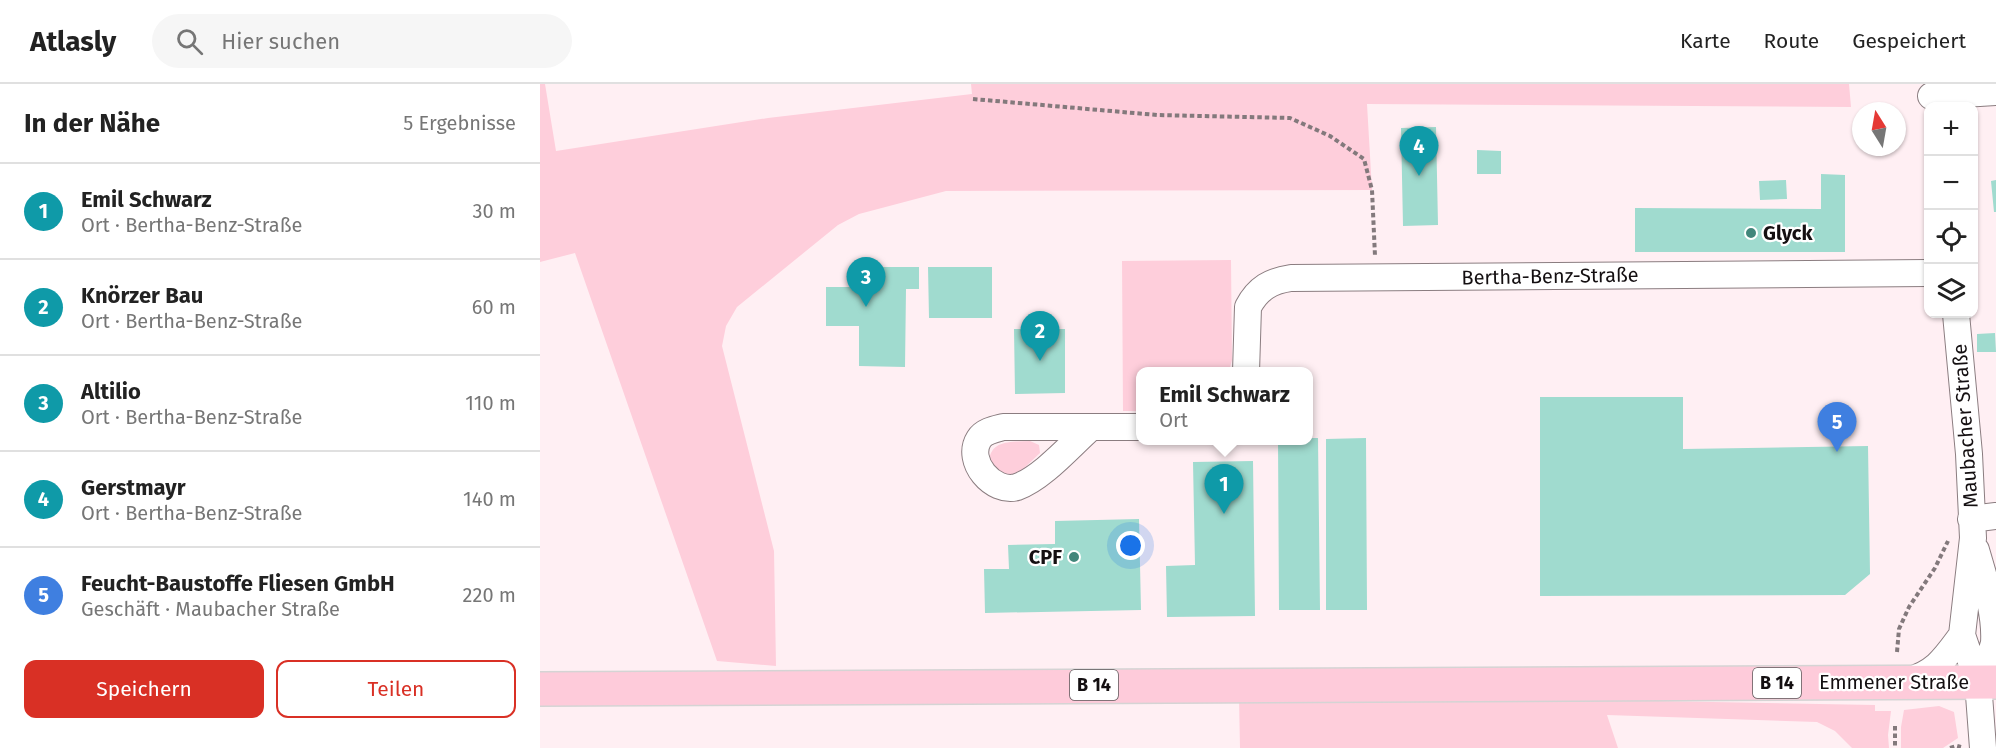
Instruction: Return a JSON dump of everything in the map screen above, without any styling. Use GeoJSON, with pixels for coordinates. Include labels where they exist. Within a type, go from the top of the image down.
{"type":"FeatureCollection","features":[{"type":"Feature","properties":{"kind":"main road","name":"Emmener Straße"},"geometry":{"type":"LineString","coordinates":[[540,689],[1648,683],[1901,667],[1987,682]]}},
{"type":"Feature","properties":{"kind":"street"},"geometry":{"type":"LineString","coordinates":[[1931,96],[1996,92]]}},
{"type":"Feature","properties":{"kind":"street","name":"Bertha-Benz-Straße"},"geometry":{"type":"LineString","coordinates":[[1246,367],[1248,307],[1262,288],[1275,281],[1291,278],[1924,273]]}},
{"type":"Feature","properties":{"kind":"street","name":"Maubacher Straße"},"geometry":{"type":"LineString","coordinates":[[1901,667],[1923,677],[1943,661],[1962,635],[1973,526],[1956,318]]}},
{"type":"Feature","properties":{"kind":"street"},"geometry":{"type":"LineString","coordinates":[[1090,428],[1136,427]]}},
{"type":"Feature","properties":{"kind":"street","name":"Maubacher Straße"},"geometry":{"type":"LineString","coordinates":[[1973,526],[1994,609],[1994,643],[1987,682]]}},
{"type":"Feature","properties":{"kind":"street","name":"Maubacher Straße"},"geometry":{"type":"LineString","coordinates":[[1962,635],[1987,682]]}},
{"type":"Feature","properties":{"kind":"street"},"geometry":{"type":"LineString","coordinates":[[1983,748],[1987,682]]}},
{"type":"Feature","properties":{"kind":"path"},"geometry":{"type":"LineString","coordinates":[[973,99],[1157,115],[1290,118],[1330,136],[1364,159],[1372,190],[1377,278]]}},
{"type":"Feature","properties":{"kind":"path"},"geometry":{"type":"LineString","coordinates":[[1901,667],[1899,629],[1909,608],[1935,568],[1949,540],[1973,526]]}},
{"type":"Feature","properties":{"kind":"path"},"geometry":{"type":"LineString","coordinates":[[1894,726],[1895,748]]}},
{"type":"Feature","properties":{"kind":"path"},"geometry":{"type":"LineString","coordinates":[[1950,748],[1957,746],[1962,748]]}},
{"type":"Feature","properties":{"kind":"shaded area"},"geometry":{"type":"Polygon","coordinates":[[[540,84],[545,84],[556,151],[768,118],[972,94],[971,84],[1849,84],[1851,107],[1367,104],[1372,190],[946,191],[859,214],[838,225],[737,307],[726,326],[722,346],[774,551],[776,666],[717,661],[575,253],[540,262],[540,84]]]}},
{"type":"Feature","properties":{"kind":"shaded area"},"geometry":{"type":"Polygon","coordinates":[[[1231,260],[1232,360],[1230,367],[1136,367],[1136,411],[1123,411],[1122,261],[1231,260]]]}},
{"type":"Feature","properties":{"kind":"shaded area"},"geometry":{"type":"Polygon","coordinates":[[[1030,441],[1039,445],[1040,453],[1019,473],[1002,476],[989,461],[998,445],[1030,441]]]}},
{"type":"Feature","properties":{"kind":"shaded area"},"geometry":{"type":"Polygon","coordinates":[[[1239,697],[1504,698],[1875,705],[1875,711],[1891,711],[1889,748],[1852,748],[1835,731],[1817,722],[1607,715],[1618,748],[1240,748],[1239,697]]]}},
{"type":"Feature","properties":{"kind":"shaded area"},"geometry":{"type":"Polygon","coordinates":[[[1939,706],[1954,712],[1958,738],[1943,748],[1901,748],[1904,710],[1939,706]]]}},
{"type":"Feature","properties":{"kind":"building"},"geometry":{"type":"Polygon","coordinates":[[[1436,127],[1438,225],[1403,226],[1401,128],[1436,127]]]}},
{"type":"Feature","properties":{"kind":"building"},"geometry":{"type":"Polygon","coordinates":[[[1477,150],[1501,151],[1501,174],[1477,174],[1477,150]]]}},
{"type":"Feature","properties":{"kind":"building"},"geometry":{"type":"Polygon","coordinates":[[[1821,174],[1845,175],[1845,252],[1635,252],[1635,208],[1821,209],[1821,174]]]}},
{"type":"Feature","properties":{"kind":"building"},"geometry":{"type":"Polygon","coordinates":[[[1786,180],[1787,199],[1760,200],[1759,181],[1786,180]]]}},
{"type":"Feature","properties":{"kind":"building"},"geometry":{"type":"Polygon","coordinates":[[[1996,180],[1996,212],[1994,212],[1991,181],[1996,180]]]}},
{"type":"Feature","properties":{"kind":"building"},"geometry":{"type":"Polygon","coordinates":[[[860,267],[919,267],[919,289],[906,289],[905,367],[859,366],[859,326],[826,326],[826,287],[860,287],[860,267]]]}},
{"type":"Feature","properties":{"kind":"building"},"geometry":{"type":"Polygon","coordinates":[[[928,267],[992,267],[992,318],[929,318],[928,267]]]}},
{"type":"Feature","properties":{"kind":"building"},"geometry":{"type":"Polygon","coordinates":[[[1014,329],[1065,329],[1065,393],[1015,394],[1014,329]]]}},
{"type":"Feature","properties":{"kind":"building"},"geometry":{"type":"Polygon","coordinates":[[[1995,333],[1996,352],[1977,352],[1977,334],[1995,333]]]}},
{"type":"Feature","properties":{"kind":"building"},"geometry":{"type":"Polygon","coordinates":[[[1540,397],[1683,397],[1683,449],[1868,446],[1870,574],[1845,595],[1540,596],[1540,397]]]}},
{"type":"Feature","properties":{"kind":"building"},"geometry":{"type":"Polygon","coordinates":[[[1313,438],[1318,438],[1320,610],[1279,610],[1278,445],[1313,445],[1313,438]]]}},
{"type":"Feature","properties":{"kind":"building"},"geometry":{"type":"Polygon","coordinates":[[[1366,438],[1367,610],[1326,610],[1326,439],[1366,438]]]}},
{"type":"Feature","properties":{"kind":"building"},"geometry":{"type":"Polygon","coordinates":[[[1253,461],[1255,616],[1167,617],[1166,566],[1195,565],[1193,462],[1253,461]]]}},
{"type":"Feature","properties":{"kind":"building","name":"CPF"},"geometry":{"type":"Polygon","coordinates":[[[1139,519],[1141,610],[985,613],[984,569],[1009,569],[1008,545],[1055,544],[1055,521],[1139,519]]]}},
{"type":"Feature","properties":{"kind":"place","name":"Gerstmayr"},"geometry":{"type":"Point","coordinates":[1419,176]}},
{"type":"Feature","properties":{"kind":"place","name":"Glyck"},"geometry":{"type":"Point","coordinates":[1751,233]}},
{"type":"Feature","properties":{"kind":"place","name":"Altilio"},"geometry":{"type":"Point","coordinates":[866,307]}},
{"type":"Feature","properties":{"kind":"place","name":"Knörzer Bau"},"geometry":{"type":"Point","coordinates":[1040,361]}},
{"type":"Feature","properties":{"kind":"place","name":"Feucht-Baustoffe Fliesen GmbH"},"geometry":{"type":"Point","coordinates":[1837,452]}},
{"type":"Feature","properties":{"kind":"place","name":"Emil Schwarz"},"geometry":{"type":"Point","coordinates":[1224,514]}},
{"type":"Feature","properties":{"kind":"place","name":"CPF"},"geometry":{"type":"Point","coordinates":[1074,557]}}]}
